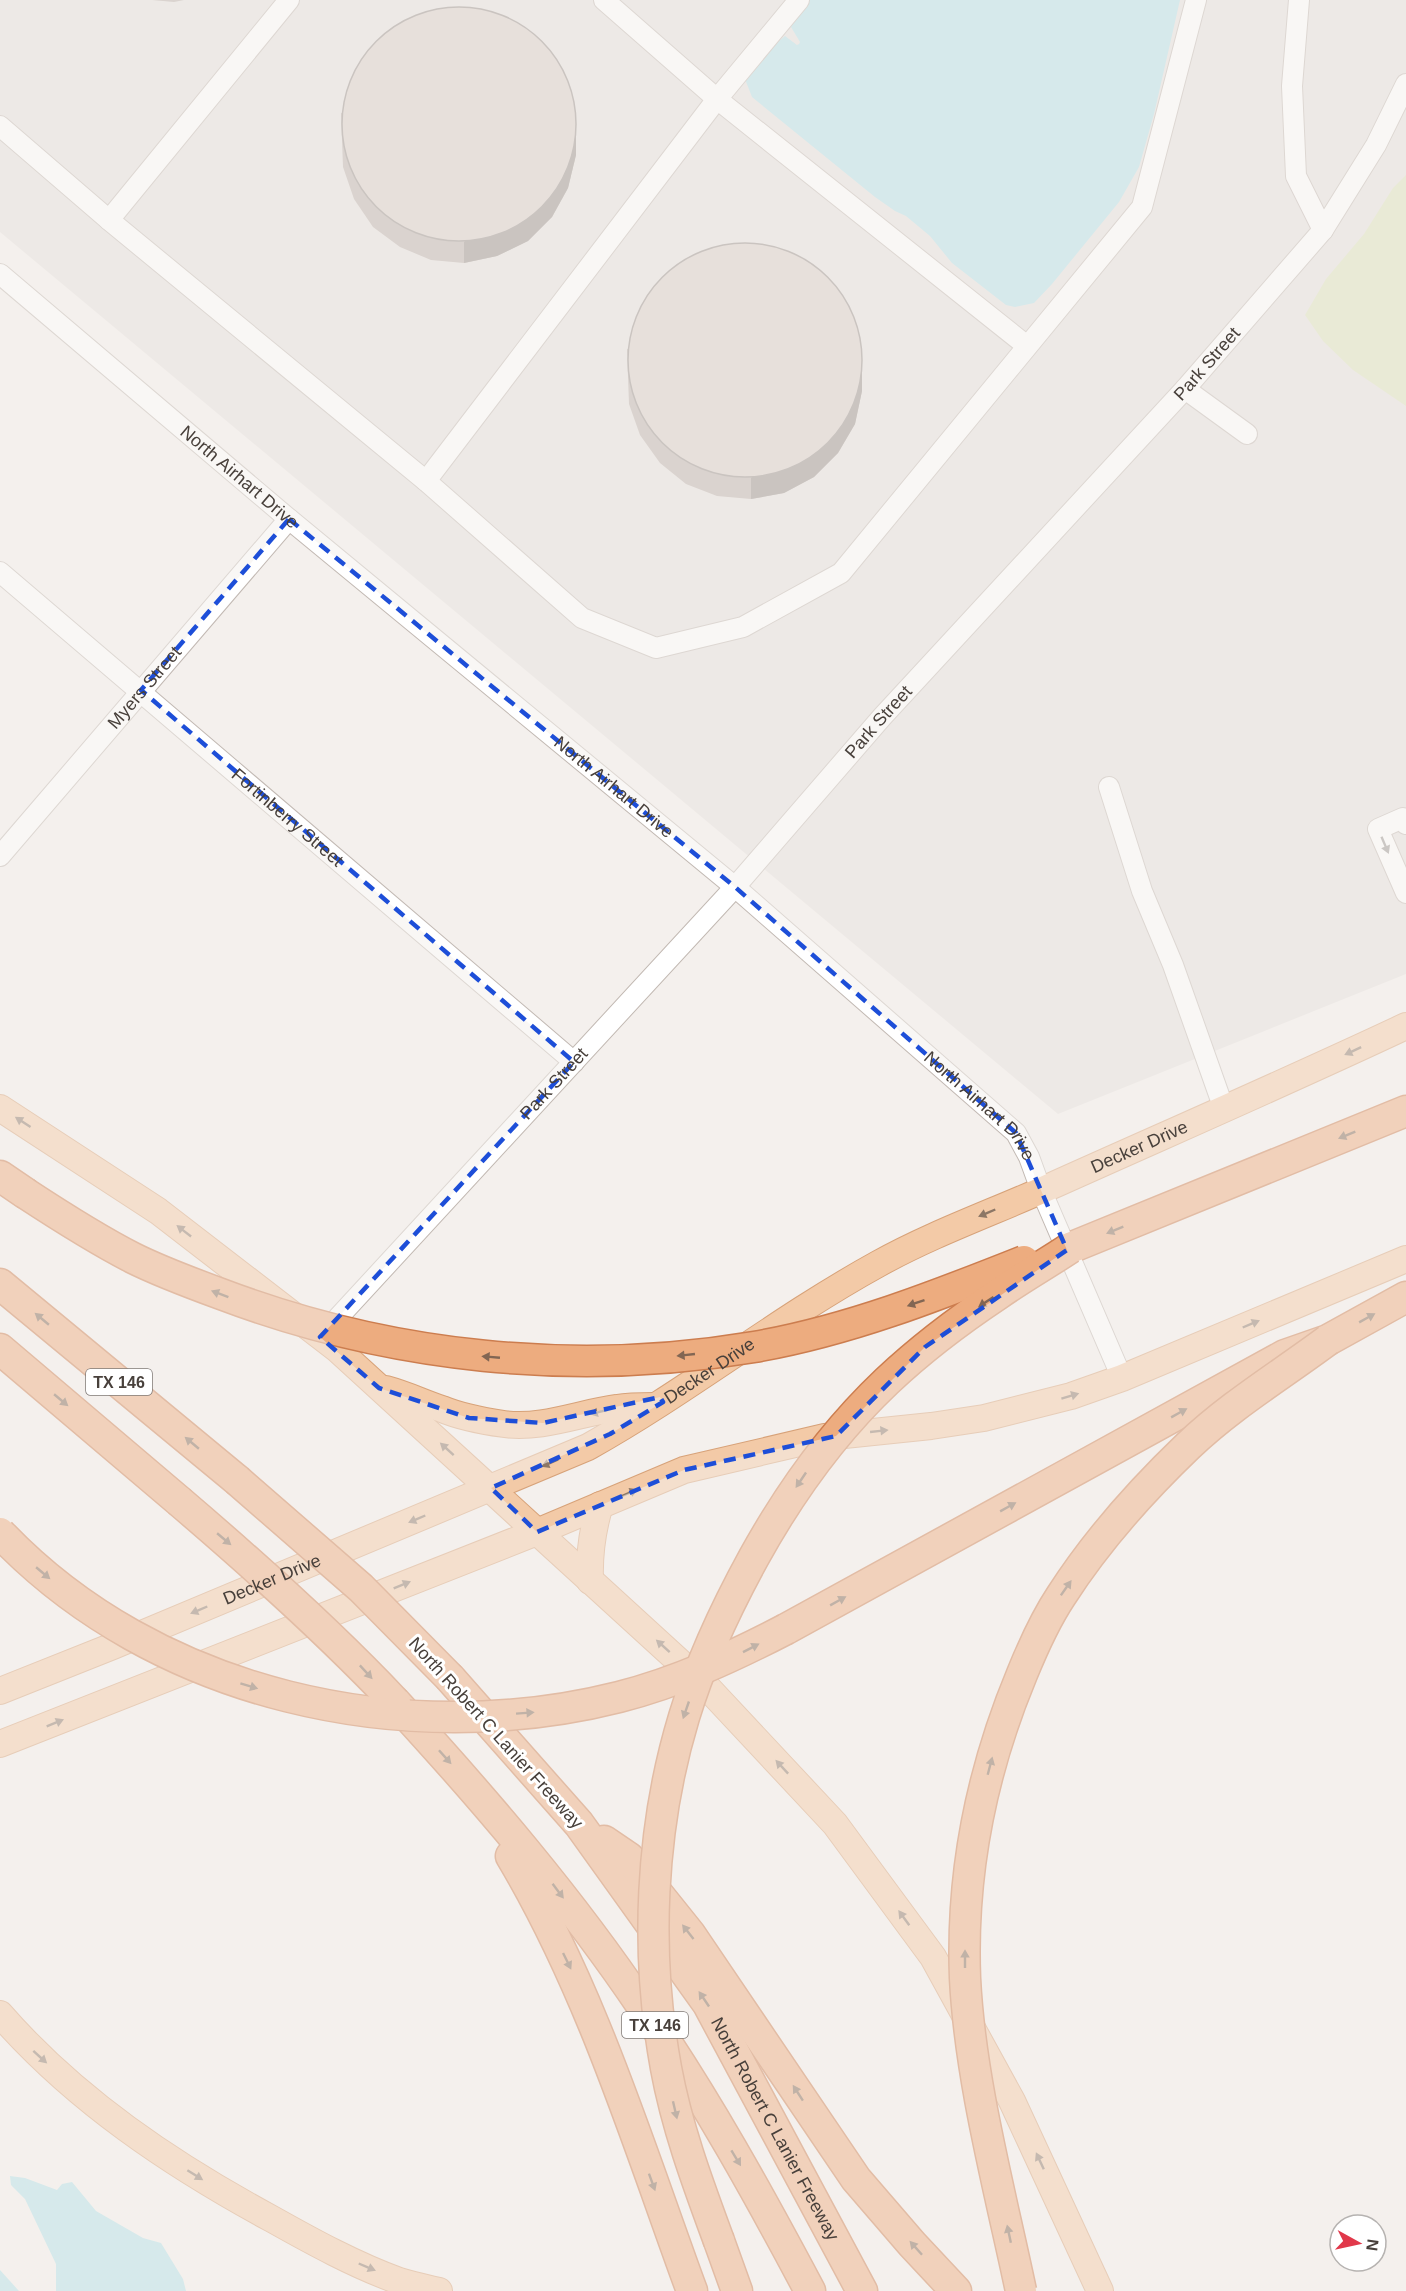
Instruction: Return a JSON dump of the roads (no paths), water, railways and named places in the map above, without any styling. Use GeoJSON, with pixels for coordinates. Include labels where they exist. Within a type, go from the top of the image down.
{"type":"FeatureCollection","features":[{"type":"Feature","properties":{"kind":"highway"},"geometry":{"type":"LineString","coordinates":[[0,1176],[134,1258],[183,1280],[312,1326],[445,1353],[512,1359],[618,1360],[754,1347],[882,1315],[1030,1259],[1070,1248],[1406,1111]]}},
{"type":"Feature","properties":{"kind":"highway"},"geometry":{"type":"LineString","coordinates":[[737,2291],[680,2130],[666,2069],[656,1991],[654,1921],[661,1827],[668,1781],[684,1717],[709,1647],[731,1599],[768,1532],[807,1472],[849,1420],[925,1347],[991,1298],[1070,1248]]}},
{"type":"Feature","properties":{"kind":"highway","name":"North Robert C Lanier Freeway"},"geometry":{"type":"LineString","coordinates":[[0,1284],[237,1480],[361,1588],[450,1678],[579,1824],[708,2004],[862,2291]]}},
{"type":"Feature","properties":{"kind":"highway"},"geometry":{"type":"LineString","coordinates":[[1021,2291],[977,2078],[965,1980],[965,1920],[971,1845],[990,1763],[1010,1702],[1035,1643],[1059,1598],[1130,1504],[1190,1444],[1228,1411],[1328,1340],[1406,1297]]}},
{"type":"Feature","properties":{"kind":"highway"},"geometry":{"type":"LineString","coordinates":[[0,1533],[58,1586],[106,1620],[186,1662],[229,1680],[306,1702],[376,1712],[472,1717],[558,1709],[620,1697],[673,1681],[729,1659],[1286,1354],[1328,1340]]}},
{"type":"Feature","properties":{"kind":"highway","name":"TX 146"},"geometry":{"type":"LineString","coordinates":[[0,1349],[256,1567],[343,1647],[467,1781],[536,1863],[644,2008],[770,2215],[810,2291]]}},
{"type":"Feature","properties":{"kind":"highway"},"geometry":{"type":"LineString","coordinates":[[467,1781],[523,1876],[572,1972],[592,2018],[692,2291]]}},
{"type":"Feature","properties":{"kind":"highway"},"geometry":{"type":"LineString","coordinates":[[579,1824],[629,1858],[650,1883],[732,1992],[856,2179],[956,2291]]}},
{"type":"Feature","properties":{"kind":"main road","name":"Decker Drive"},"geometry":{"type":"LineString","coordinates":[[0,1691],[114,1646],[588,1447],[657,1406],[773,1328],[879,1263],[943,1232],[1269,1090],[1406,1026]]}},
{"type":"Feature","properties":{"kind":"main road"},"geometry":{"type":"LineString","coordinates":[[0,1108],[158,1211],[320,1337],[491,1488],[706,1686],[835,1824],[933,1957],[1012,2101],[1100,2291]]}},
{"type":"Feature","properties":{"kind":"main road"},"geometry":{"type":"LineString","coordinates":[[0,1744],[537,1532],[684,1470],[825,1437],[931,1426],[984,1418],[1040,1405],[1122,1378],[1406,1259]]}},
{"type":"Feature","properties":{"kind":"main road"},"geometry":{"type":"LineString","coordinates":[[379,1388],[411,1395],[441,1409],[469,1418],[506,1424],[543,1423],[617,1408],[657,1406]]}},
{"type":"Feature","properties":{"kind":"main road"},"geometry":{"type":"LineString","coordinates":[[590,1581],[589,1555],[600,1505]]}},
{"type":"Feature","properties":{"kind":"main road"},"geometry":{"type":"LineString","coordinates":[[0,2014],[26,2044],[79,2091],[128,2130],[193,2174],[333,2252],[400,2281],[439,2291]]}},
{"type":"Feature","properties":{"kind":"street"},"geometry":{"type":"LineString","coordinates":[[109,220],[289,0]]}},
{"type":"Feature","properties":{"kind":"street"},"geometry":{"type":"LineString","coordinates":[[604,0],[717,99],[1027,346]]}},
{"type":"Feature","properties":{"kind":"street"},"geometry":{"type":"LineString","coordinates":[[426,481],[717,99],[799,0]]}},
{"type":"Feature","properties":{"kind":"street"},"geometry":{"type":"LineString","coordinates":[[0,126],[109,220],[426,481],[582,618],[656,648],[743,627],[842,573],[1142,207],[1196,0]]}},
{"type":"Feature","properties":{"kind":"street"},"geometry":{"type":"LineString","coordinates":[[1299,0],[1292,86],[1296,176],[1323,230]]}},
{"type":"Feature","properties":{"kind":"street","name":"Park Street"},"geometry":{"type":"LineString","coordinates":[[320,1337],[735,887],[882,717],[1185,388],[1323,230],[1376,145],[1406,84]]}},
{"type":"Feature","properties":{"kind":"street","name":"North Airhart Drive"},"geometry":{"type":"LineString","coordinates":[[0,274],[289,519],[735,887],[1016,1133],[1029,1157],[1122,1378]]}},
{"type":"Feature","properties":{"kind":"street"},"geometry":{"type":"LineString","coordinates":[[1185,388],[1247,434]]}},
{"type":"Feature","properties":{"kind":"street","name":"Myers Street"},"geometry":{"type":"LineString","coordinates":[[0,856],[289,519]]}},
{"type":"Feature","properties":{"kind":"street","name":"Fortinberry Street"},"geometry":{"type":"LineString","coordinates":[[0,572],[574,1062]]}},
{"type":"Feature","properties":{"kind":"street"},"geometry":{"type":"LineString","coordinates":[[1109,788],[1142,891],[1173,965],[1224,1109]]}},
{"type":"Feature","properties":{"kind":"street"},"geometry":{"type":"LineString","coordinates":[[1406,824],[1404,818],[1378,829],[1406,893]]}},
{"type":"Feature","properties":{"kind":"water"},"geometry":{"type":"Polygon","coordinates":[[[806,0],[1180,0],[1154,114],[1139,167],[1119,202],[1034,303],[1015,307],[1006,305],[952,263],[930,236],[906,216],[875,197],[752,97],[745,79],[766,52],[785,36],[797,45],[799,44],[791,27],[793,17],[806,0]]]}},
{"type":"Feature","properties":{"kind":"water"},"geometry":{"type":"Polygon","coordinates":[[[10,2176],[25,2178],[57,2190],[62,2184],[72,2182],[96,2211],[143,2238],[161,2243],[183,2279],[186,2291],[56,2291],[56,2264],[25,2199],[11,2185],[10,2176]]]}},
{"type":"Feature","properties":{"kind":"water"},"geometry":{"type":"Polygon","coordinates":[[[0,2270],[19,2291],[0,2291],[0,2270]]]}}]}
